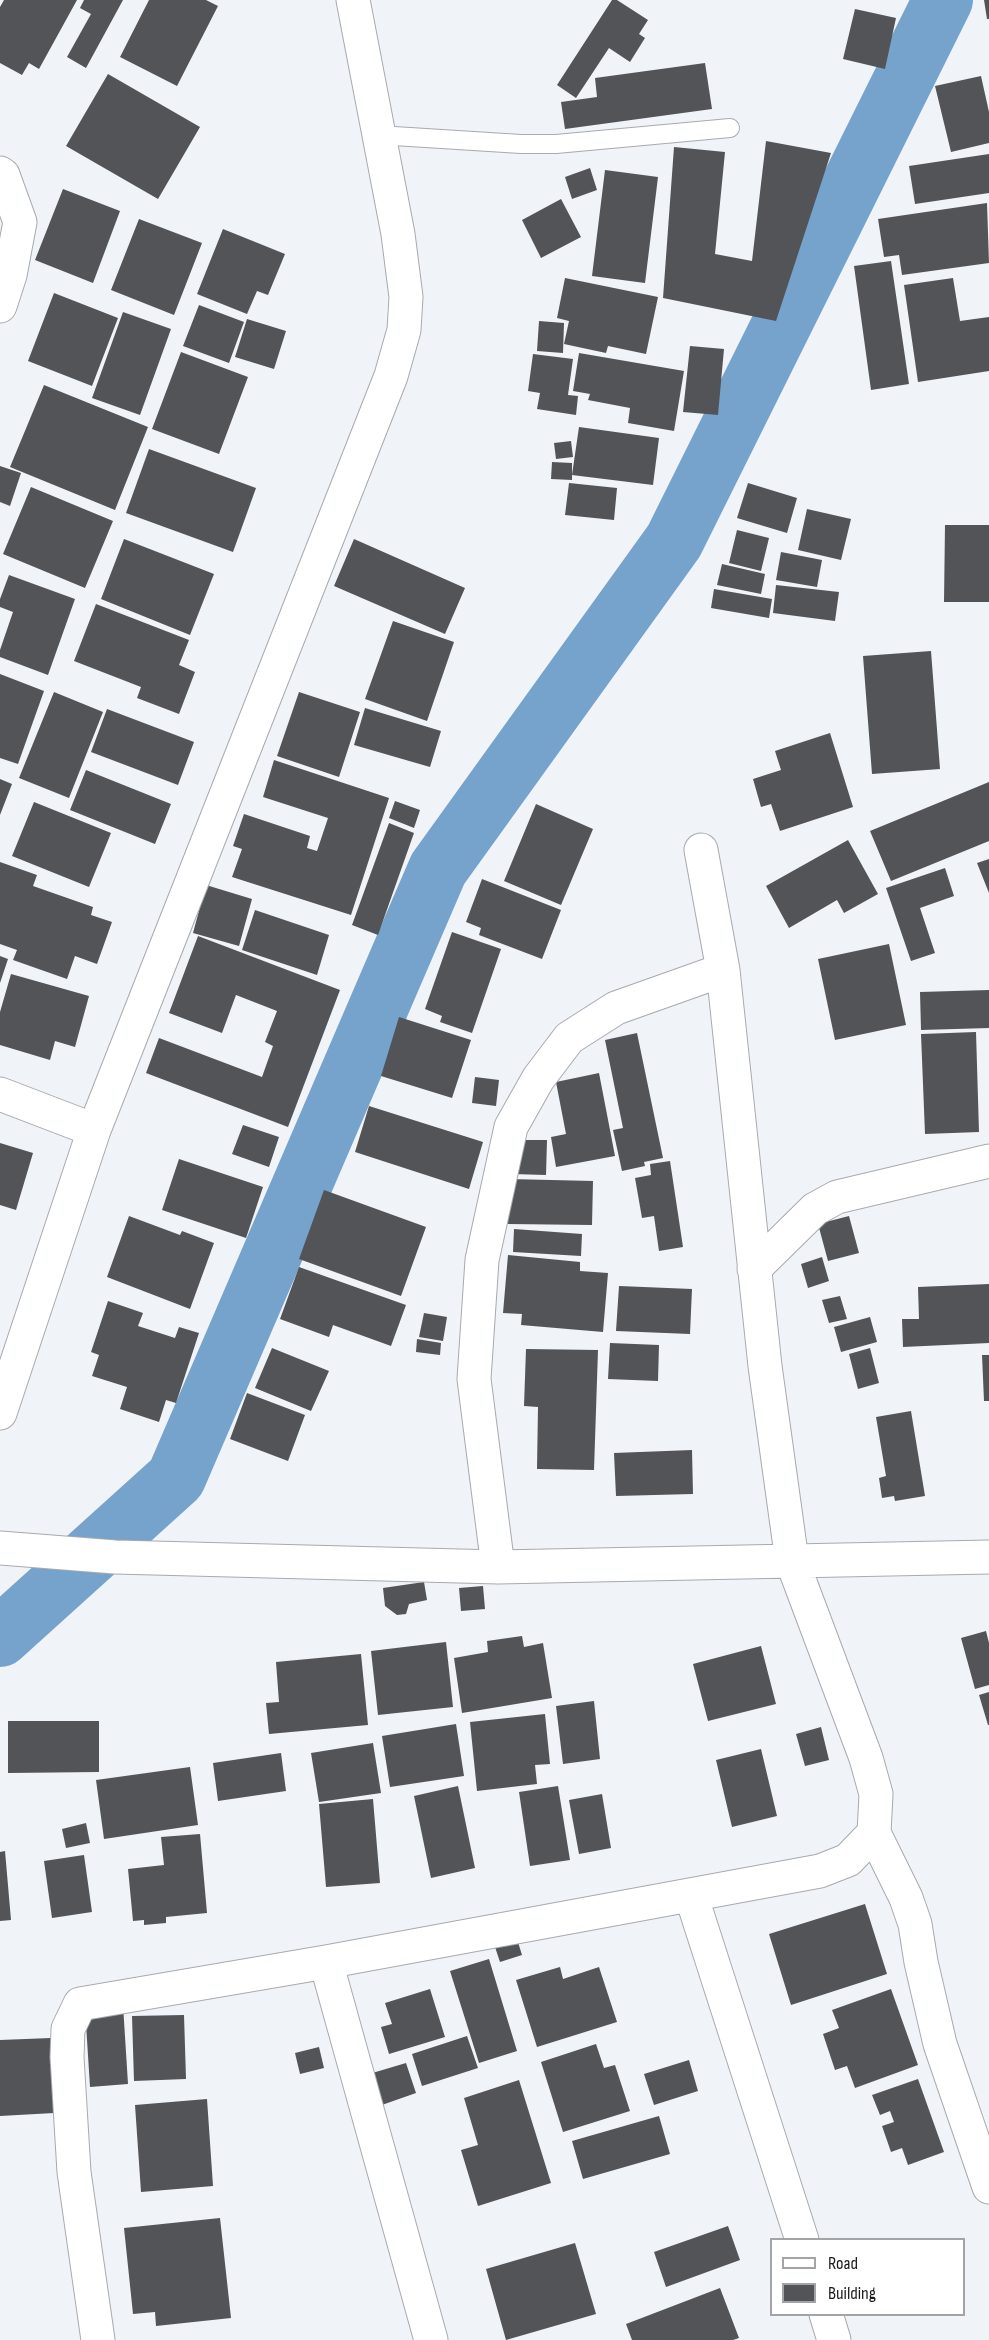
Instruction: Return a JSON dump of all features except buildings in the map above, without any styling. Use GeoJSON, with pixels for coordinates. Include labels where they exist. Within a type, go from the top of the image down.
{"type":"FeatureCollection","features":[{"type":"Feature","properties":{"kind":"street"},"geometry":{"type":"LineString","coordinates":[[0,1413],[94,1130],[391,376],[404,330],[406,297],[398,234],[353,0]]}},
{"type":"Feature","properties":{"kind":"street"},"geometry":{"type":"LineString","coordinates":[[0,173],[3,175],[20,222],[10,275],[0,306]]}},
{"type":"Feature","properties":{"kind":"street"},"geometry":{"type":"LineString","coordinates":[[700,850],[723,970],[754,1269],[792,1561],[866,1758],[876,1794],[874,1833],[906,1898],[915,1924],[921,1962],[940,2044],[989,2187]]}},
{"type":"Feature","properties":{"kind":"street"},"geometry":{"type":"LineString","coordinates":[[498,1567],[474,1379],[482,1260],[511,1127],[538,1079],[569,1038],[616,1008],[723,970]]}},
{"type":"Feature","properties":{"kind":"street"},"geometry":{"type":"LineString","coordinates":[[0,1094],[94,1130]]}},
{"type":"Feature","properties":{"kind":"street"},"geometry":{"type":"LineString","coordinates":[[754,1269],[815,1209],[837,1197],[989,1161]]}},
{"type":"Feature","properties":{"kind":"street"},"geometry":{"type":"LineString","coordinates":[[0,1548],[115,1557],[498,1567],[989,1557]]}},
{"type":"Feature","properties":{"kind":"street"},"geometry":{"type":"LineString","coordinates":[[98,2340],[74,2172],[68,2069],[68,2030],[80,2004],[326,1962],[820,1871],[848,1860],[874,1833]]}},
{"type":"Feature","properties":{"kind":"street"},"geometry":{"type":"LineString","coordinates":[[691,1895],[801,2238]]}},
{"type":"Feature","properties":{"kind":"street"},"geometry":{"type":"LineString","coordinates":[[326,1962],[431,2340]]}},
{"type":"Feature","properties":{"kind":"street"},"geometry":{"type":"LineString","coordinates":[[827,2316],[834,2340]]}},
{"type":"Feature","properties":{"kind":"lane"},"geometry":{"type":"LineString","coordinates":[[378,135],[556,144],[730,128]]}},
{"type":"Feature","properties":{"kind":"waterway"},"geometry":{"type":"LineString","coordinates":[[0,1637],[176,1478],[438,869],[674,541],[943,0]]}}]}
